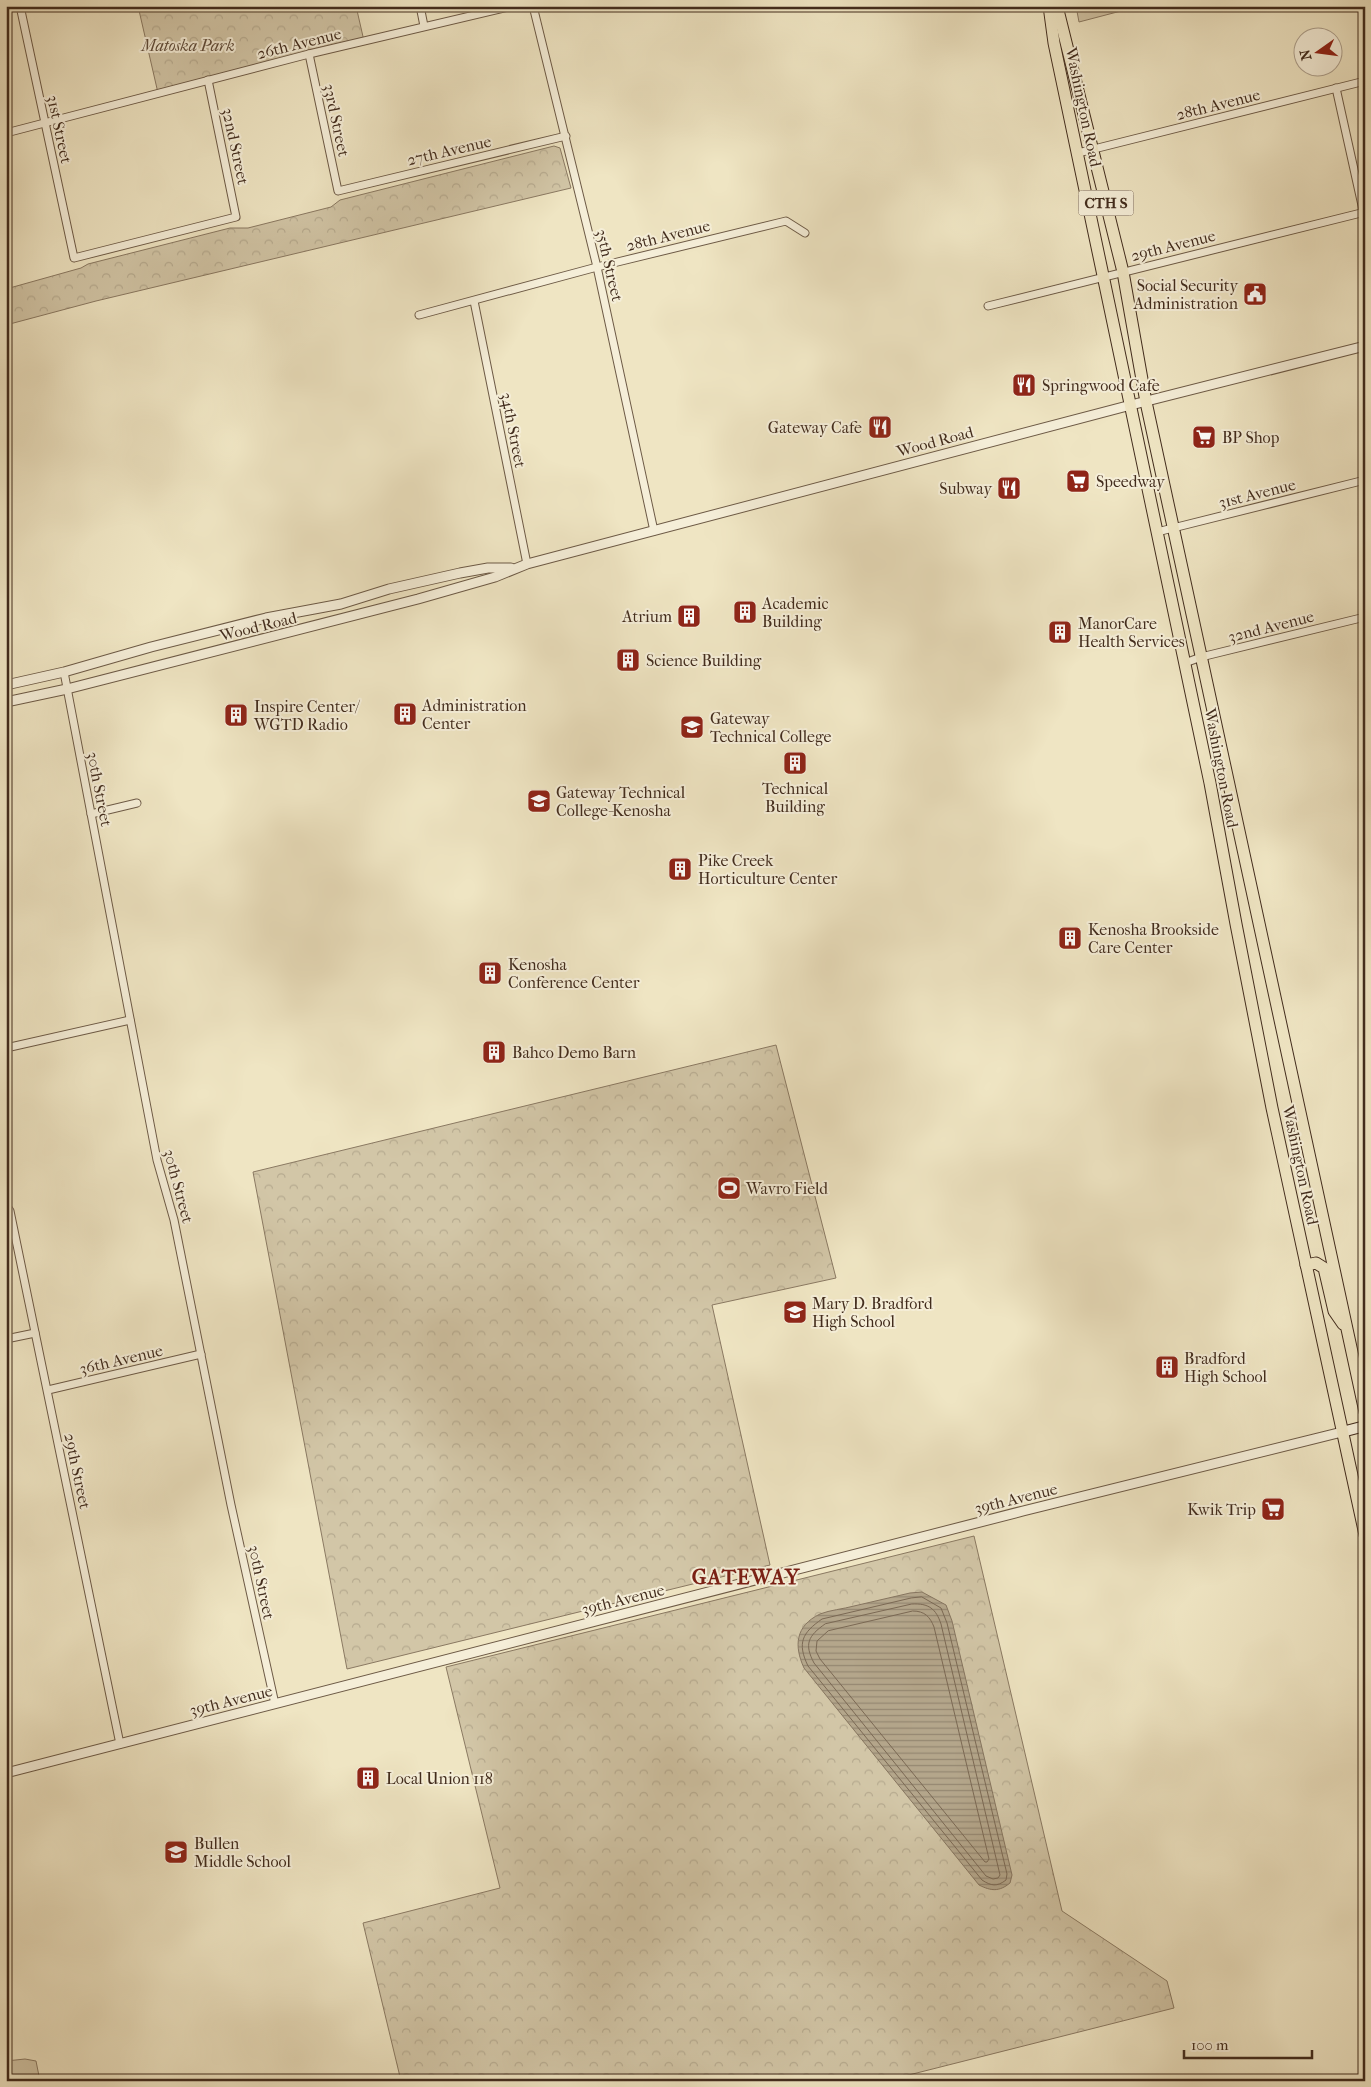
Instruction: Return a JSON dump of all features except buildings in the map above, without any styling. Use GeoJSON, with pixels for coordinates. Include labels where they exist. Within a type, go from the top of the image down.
{"type":"FeatureCollection","features":[{"type":"Feature","properties":{"kind":"main road","name":"Washington Road"},"geometry":{"type":"LineString","coordinates":[[1049,6],[1054,43],[1132,404],[1197,721],[1259,1040],[1365,1535]]}},
{"type":"Feature","properties":{"kind":"main road","name":"Washington Road"},"geometry":{"type":"LineString","coordinates":[[1057,6],[1123,272],[1146,402],[1365,1412]]}},
{"type":"Feature","properties":{"kind":"main road"},"geometry":{"type":"LineString","coordinates":[[1197,721],[1214,716]]}},
{"type":"Feature","properties":{"kind":"main road"},"geometry":{"type":"LineString","coordinates":[[1306,1265],[1316,1262],[1324,1268],[1334,1311],[1347,1330]]}},
{"type":"Feature","properties":{"kind":"main road","name":"39th Avenue"},"geometry":{"type":"LineString","coordinates":[[1342,1432],[1365,1426]]}},
{"type":"Feature","properties":{"kind":"street","name":"31st Street"},"geometry":{"type":"LineString","coordinates":[[20,6],[74,258]]}},
{"type":"Feature","properties":{"kind":"street"},"geometry":{"type":"LineString","coordinates":[[420,6],[424,26]]}},
{"type":"Feature","properties":{"kind":"street","name":"26th Avenue"},"geometry":{"type":"LineString","coordinates":[[6,133],[309,54],[513,6]]}},
{"type":"Feature","properties":{"kind":"street","name":"35th Street"},"geometry":{"type":"LineString","coordinates":[[533,6],[597,267],[654,531]]}},
{"type":"Feature","properties":{"kind":"street","name":"33rd Street"},"geometry":{"type":"LineString","coordinates":[[309,54],[338,191]]}},
{"type":"Feature","properties":{"kind":"street","name":"32nd Street"},"geometry":{"type":"LineString","coordinates":[[74,258],[236,217],[208,80]]}},
{"type":"Feature","properties":{"kind":"street","name":"28th Avenue"},"geometry":{"type":"LineString","coordinates":[[1078,153],[1365,81]]}},
{"type":"Feature","properties":{"kind":"street"},"geometry":{"type":"LineString","coordinates":[[1336,88],[1364,214]]}},
{"type":"Feature","properties":{"kind":"street","name":"27th Avenue"},"geometry":{"type":"LineString","coordinates":[[338,191],[566,136]]}},
{"type":"Feature","properties":{"kind":"street","name":"29th Avenue"},"geometry":{"type":"LineString","coordinates":[[988,306],[1364,214]]}},
{"type":"Feature","properties":{"kind":"street","name":"28th Avenue"},"geometry":{"type":"LineString","coordinates":[[419,315],[597,267],[786,220],[806,233]]}},
{"type":"Feature","properties":{"kind":"street","name":"34th Street"},"geometry":{"type":"LineString","coordinates":[[474,301],[527,564]]}},
{"type":"Feature","properties":{"kind":"street","name":"Wood Road"},"geometry":{"type":"LineString","coordinates":[[6,702],[67,689],[418,599],[495,577],[527,564],[1132,404],[1365,346]]}},
{"type":"Feature","properties":{"kind":"street","name":"31st Avenue"},"geometry":{"type":"LineString","coordinates":[[1157,532],[1365,480]]}},
{"type":"Feature","properties":{"kind":"street","name":"Wood Road"},"geometry":{"type":"LineString","coordinates":[[6,686],[266,618],[341,604],[389,589],[488,568],[514,568]]}},
{"type":"Feature","properties":{"kind":"street","name":"32nd Avenue"},"geometry":{"type":"LineString","coordinates":[[1185,663],[1201,657],[1365,617]]}},
{"type":"Feature","properties":{"kind":"street","name":"30th Street"},"geometry":{"type":"LineString","coordinates":[[64,672],[157,1160],[174,1220],[231,1505],[275,1704]]}},
{"type":"Feature","properties":{"kind":"street"},"geometry":{"type":"LineString","coordinates":[[91,814],[137,803]]}},
{"type":"Feature","properties":{"kind":"street"},"geometry":{"type":"LineString","coordinates":[[6,1048],[130,1020]]}},
{"type":"Feature","properties":{"kind":"street","name":"29th Street"},"geometry":{"type":"LineString","coordinates":[[6,1206],[10,1211],[48,1390],[120,1744]]}},
{"type":"Feature","properties":{"kind":"street"},"geometry":{"type":"LineString","coordinates":[[6,1339],[35,1333]]}},
{"type":"Feature","properties":{"kind":"street","name":"36th Avenue"},"geometry":{"type":"LineString","coordinates":[[48,1390],[201,1354]]}},
{"type":"Feature","properties":{"kind":"street","name":"39th Avenue"},"geometry":{"type":"LineString","coordinates":[[6,1773],[1023,1511],[1342,1432]]}},
{"type":"Feature","properties":{"kind":"green space","name":"Matoska Park"},"geometry":{"type":"Polygon","coordinates":[[[138,6],[356,6],[364,41],[158,93],[138,6]]]}},
{"type":"Feature","properties":{"kind":"green space"},"geometry":{"type":"Polygon","coordinates":[[[1076,6],[1140,6],[1079,22],[1076,6]]]}},
{"type":"Feature","properties":{"kind":"green space"},"geometry":{"type":"Polygon","coordinates":[[[554,146],[560,148],[571,188],[96,301],[6,325],[6,289],[81,268],[88,264],[230,228],[248,228],[331,207],[340,200],[554,146]]]}},
{"type":"Feature","properties":{"kind":"green space"},"geometry":{"type":"Polygon","coordinates":[[[776,1045],[836,1278],[712,1305],[770,1565],[347,1669],[253,1172],[776,1045]]]}},
{"type":"Feature","properties":{"kind":"green space"},"geometry":{"type":"Polygon","coordinates":[[[974,1536],[1062,1911],[1167,1981],[1174,2008],[885,2081],[401,2081],[363,1923],[500,1888],[446,1667],[974,1536]]]}},
{"type":"Feature","properties":{"kind":"green space"},"geometry":{"type":"Polygon","coordinates":[[[25,2059],[36,2061],[40,2081],[6,2081],[6,2061],[25,2059]]]}},
{"type":"Feature","properties":{"kind":"water"},"geometry":{"type":"Polygon","coordinates":[[[922,1592],[946,1605],[952,1621],[1012,1875],[1010,1883],[999,1889],[991,1889],[979,1885],[804,1668],[801,1660],[798,1644],[801,1631],[806,1624],[820,1614],[910,1593],[922,1592]]]}},
{"type":"Feature","properties":{"kind":"place","name":"Social Security Administration"},"geometry":{"type":"Point","coordinates":[1255,294]}},
{"type":"Feature","properties":{"kind":"place","name":"Springwood Cafe"},"geometry":{"type":"Point","coordinates":[1024,385]}},
{"type":"Feature","properties":{"kind":"place","name":"Gateway Cafe"},"geometry":{"type":"Point","coordinates":[880,427]}},
{"type":"Feature","properties":{"kind":"place","name":"BP Shop"},"geometry":{"type":"Point","coordinates":[1204,437]}},
{"type":"Feature","properties":{"kind":"place","name":"Speedway"},"geometry":{"type":"Point","coordinates":[1078,481]}},
{"type":"Feature","properties":{"kind":"place","name":"Subway"},"geometry":{"type":"Point","coordinates":[1009,488]}},
{"type":"Feature","properties":{"kind":"place","name":"Academic Building"},"geometry":{"type":"Point","coordinates":[745,612]}},
{"type":"Feature","properties":{"kind":"place","name":"Atrium"},"geometry":{"type":"Point","coordinates":[689,616]}},
{"type":"Feature","properties":{"kind":"place","name":"ManorCare Health Services"},"geometry":{"type":"Point","coordinates":[1060,632]}},
{"type":"Feature","properties":{"kind":"place","name":"Science Building"},"geometry":{"type":"Point","coordinates":[628,660]}},
{"type":"Feature","properties":{"kind":"place","name":"Administration Center"},"geometry":{"type":"Point","coordinates":[405,714]}},
{"type":"Feature","properties":{"kind":"place","name":"Inspire Center/ WGTD Radio"},"geometry":{"type":"Point","coordinates":[236,715]}},
{"type":"Feature","properties":{"kind":"place","name":"Gateway Technical College"},"geometry":{"type":"Point","coordinates":[692,727]}},
{"type":"Feature","properties":{"kind":"place","name":"Technical Building"},"geometry":{"type":"Point","coordinates":[795,763]}},
{"type":"Feature","properties":{"kind":"place","name":"Gateway Technical College-Kenosha"},"geometry":{"type":"Point","coordinates":[539,801]}},
{"type":"Feature","properties":{"kind":"place","name":"Pike Creek Horticulture Center"},"geometry":{"type":"Point","coordinates":[680,869]}},
{"type":"Feature","properties":{"kind":"place","name":"Kenosha Brookside Care Center"},"geometry":{"type":"Point","coordinates":[1070,938]}},
{"type":"Feature","properties":{"kind":"place","name":"Kenosha Conference Center"},"geometry":{"type":"Point","coordinates":[490,973]}},
{"type":"Feature","properties":{"kind":"place","name":"Bahco Demo Barn"},"geometry":{"type":"Point","coordinates":[494,1052]}},
{"type":"Feature","properties":{"kind":"place","name":"Wavro Field"},"geometry":{"type":"Point","coordinates":[729,1188]}},
{"type":"Feature","properties":{"kind":"place","name":"Mary D. Bradford High School"},"geometry":{"type":"Point","coordinates":[795,1312]}},
{"type":"Feature","properties":{"kind":"place","name":"Bradford High School"},"geometry":{"type":"Point","coordinates":[1167,1367]}},
{"type":"Feature","properties":{"kind":"place","name":"Kwik Trip"},"geometry":{"type":"Point","coordinates":[1273,1509]}},
{"type":"Feature","properties":{"kind":"place","name":"Local Union 118"},"geometry":{"type":"Point","coordinates":[368,1778]}},
{"type":"Feature","properties":{"kind":"place","name":"Bullen Middle School"},"geometry":{"type":"Point","coordinates":[176,1852]}},
{"type":"Feature","properties":{"kind":"district","name":"GATEWAY"},"geometry":{"type":"Point","coordinates":[746,1577]}}]}
